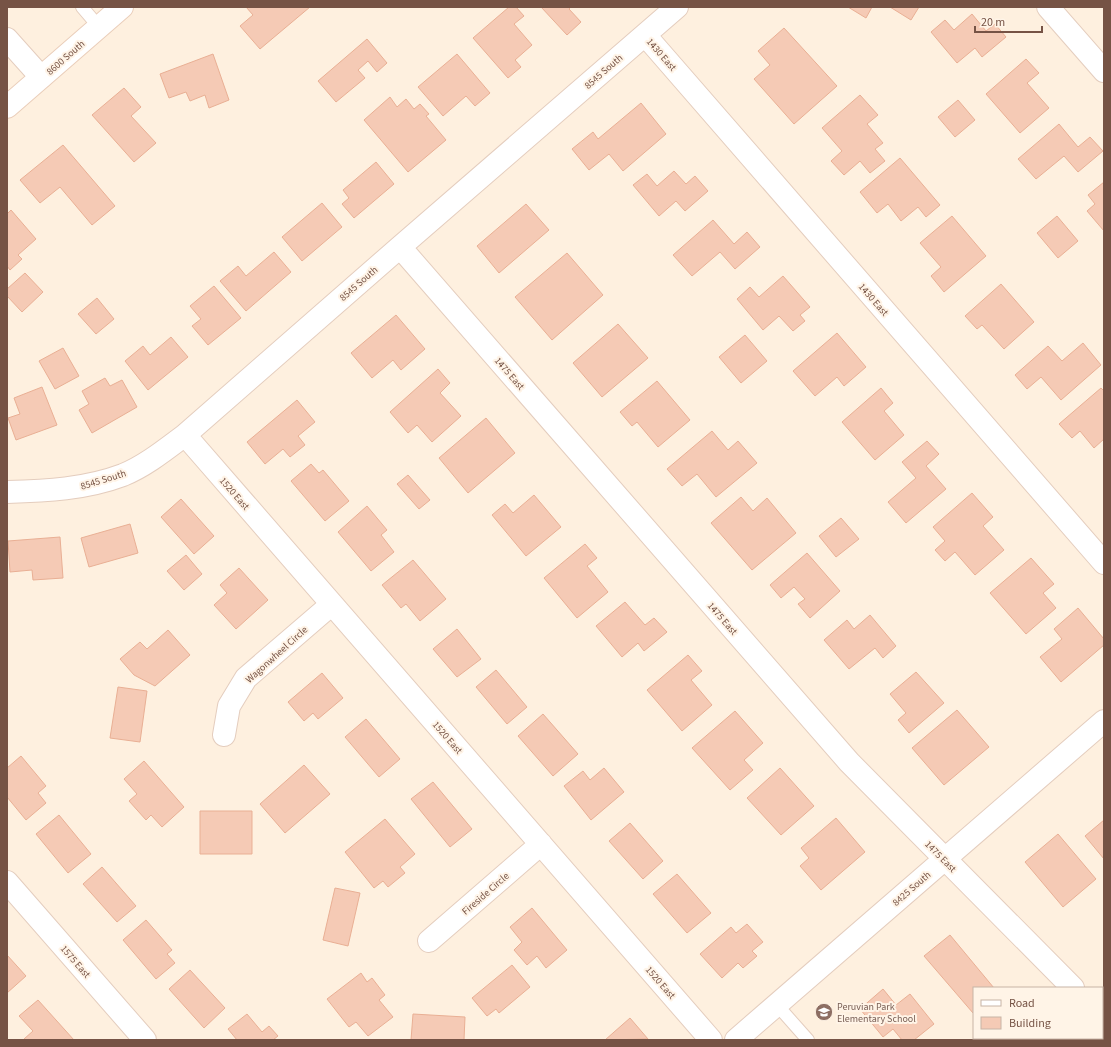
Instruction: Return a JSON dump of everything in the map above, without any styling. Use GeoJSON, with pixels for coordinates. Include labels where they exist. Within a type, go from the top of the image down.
{"type":"FeatureCollection","features":[{"type":"Feature","properties":{"kind":"street","name":"8600 South"},"geometry":{"type":"LineString","coordinates":[[7,107],[122,7]]}},
{"type":"Feature","properties":{"kind":"street","name":"8545 South"},"geometry":{"type":"LineString","coordinates":[[7,492],[85,486],[123,475],[154,458],[185,435],[400,246],[677,7]]}},
{"type":"Feature","properties":{"kind":"street"},"geometry":{"type":"LineString","coordinates":[[1048,7],[1104,71]]}},
{"type":"Feature","properties":{"kind":"street","name":"1430 East"},"geometry":{"type":"LineString","coordinates":[[645,34],[1104,563]]}},
{"type":"Feature","properties":{"kind":"street"},"geometry":{"type":"LineString","coordinates":[[7,39],[41,77]]}},
{"type":"Feature","properties":{"kind":"street","name":"1475 East"},"geometry":{"type":"LineString","coordinates":[[400,246],[849,762],[1066,982]]}},
{"type":"Feature","properties":{"kind":"street","name":"1520 East"},"geometry":{"type":"LineString","coordinates":[[185,435],[712,1040]]}},
{"type":"Feature","properties":{"kind":"street","name":"Wagonwheel Circle"},"geometry":{"type":"LineString","coordinates":[[224,735],[229,706],[246,678],[332,604]]}},
{"type":"Feature","properties":{"kind":"street","name":"8425 South"},"geometry":{"type":"LineString","coordinates":[[736,1040],[1104,721]]}},
{"type":"Feature","properties":{"kind":"street","name":"Fireside Circle"},"geometry":{"type":"LineString","coordinates":[[429,941],[541,844]]}},
{"type":"Feature","properties":{"kind":"street","name":"1575 East"},"geometry":{"type":"LineString","coordinates":[[9,889],[145,1040]]}},
{"type":"Feature","properties":{"kind":"lane"},"geometry":{"type":"LineString","coordinates":[[82,7],[99,27]]}},
{"type":"Feature","properties":{"kind":"lane"},"geometry":{"type":"LineString","coordinates":[[777,1005],[808,1040]]}},
{"type":"Feature","properties":{"kind":"building"},"geometry":{"type":"Polygon","coordinates":[[[246,7],[310,7],[260,49],[240,26],[253,15],[246,7]]]}},
{"type":"Feature","properties":{"kind":"building"},"geometry":{"type":"Polygon","coordinates":[[[509,7],[516,7],[524,16],[514,24],[532,45],[515,60],[521,67],[508,78],[473,38],[509,7]]]}},
{"type":"Feature","properties":{"kind":"building"},"geometry":{"type":"Polygon","coordinates":[[[541,7],[571,7],[569,9],[581,22],[567,35],[541,7]]]}},
{"type":"Feature","properties":{"kind":"building"},"geometry":{"type":"Polygon","coordinates":[[[848,7],[872,7],[866,18],[848,7]]]}},
{"type":"Feature","properties":{"kind":"building"},"geometry":{"type":"Polygon","coordinates":[[[890,7],[919,7],[911,20],[890,7]]]}},
{"type":"Feature","properties":{"kind":"building"},"geometry":{"type":"Polygon","coordinates":[[[972,14],[986,31],[995,24],[1006,37],[982,57],[975,48],[957,63],[931,32],[945,20],[954,30],[972,14]]]}},
{"type":"Feature","properties":{"kind":"building"},"geometry":{"type":"Polygon","coordinates":[[[784,28],[837,86],[794,124],[754,79],[770,65],[758,51],[784,28]]]}},
{"type":"Feature","properties":{"kind":"building"},"geometry":{"type":"Polygon","coordinates":[[[367,39],[387,63],[377,72],[368,61],[358,70],[365,78],[336,102],[318,81],[367,39]]]}},
{"type":"Feature","properties":{"kind":"building"},"geometry":{"type":"Polygon","coordinates":[[[213,54],[229,100],[209,108],[205,95],[190,101],[186,92],[169,98],[160,74],[213,54]]]}},
{"type":"Feature","properties":{"kind":"building"},"geometry":{"type":"Polygon","coordinates":[[[457,54],[490,93],[475,106],[466,96],[443,116],[418,87],[457,54]]]}},
{"type":"Feature","properties":{"kind":"building"},"geometry":{"type":"Polygon","coordinates":[[[1026,59],[1039,73],[1027,83],[1049,108],[1020,133],[986,94],[1026,59]]]}},
{"type":"Feature","properties":{"kind":"building"},"geometry":{"type":"Polygon","coordinates":[[[124,88],[141,107],[131,116],[156,143],[134,162],[92,115],[124,88]]]}},
{"type":"Feature","properties":{"kind":"building"},"geometry":{"type":"Polygon","coordinates":[[[860,95],[878,115],[867,124],[883,143],[875,149],[885,161],[870,173],[860,161],[844,175],[831,161],[842,151],[822,128],[860,95]]]}},
{"type":"Feature","properties":{"kind":"building"},"geometry":{"type":"Polygon","coordinates":[[[390,97],[397,107],[406,99],[414,109],[420,104],[429,114],[426,116],[446,140],[408,172],[364,120],[390,97]]]}},
{"type":"Feature","properties":{"kind":"building"},"geometry":{"type":"Polygon","coordinates":[[[958,100],[975,120],[955,137],[938,117],[958,100]]]}},
{"type":"Feature","properties":{"kind":"building"},"geometry":{"type":"Polygon","coordinates":[[[641,103],[666,134],[623,171],[609,154],[589,170],[572,149],[593,132],[598,139],[641,103]]]}},
{"type":"Feature","properties":{"kind":"building"},"geometry":{"type":"Polygon","coordinates":[[[1059,124],[1078,147],[1090,137],[1103,151],[1078,172],[1064,156],[1036,179],[1018,159],[1059,124]]]}},
{"type":"Feature","properties":{"kind":"building"},"geometry":{"type":"Polygon","coordinates":[[[63,145],[115,206],[92,225],[60,187],[40,203],[20,180],[63,145]]]}},
{"type":"Feature","properties":{"kind":"building"},"geometry":{"type":"Polygon","coordinates":[[[900,158],[940,205],[926,217],[918,207],[901,221],[888,204],[877,213],[860,192],[900,158]]]}},
{"type":"Feature","properties":{"kind":"building"},"geometry":{"type":"Polygon","coordinates":[[[376,162],[394,184],[354,218],[342,204],[349,198],[343,190],[376,162]]]}},
{"type":"Feature","properties":{"kind":"building"},"geometry":{"type":"Polygon","coordinates":[[[674,171],[686,184],[695,176],[708,191],[685,211],[676,201],[659,216],[633,185],[647,174],[657,186],[674,171]]]}},
{"type":"Feature","properties":{"kind":"building"},"geometry":{"type":"Polygon","coordinates":[[[1104,182],[1104,231],[1087,211],[1095,204],[1088,195],[1104,182]]]}},
{"type":"Feature","properties":{"kind":"building"},"geometry":{"type":"Polygon","coordinates":[[[322,203],[342,227],[302,261],[282,237],[322,203]]]}},
{"type":"Feature","properties":{"kind":"building"},"geometry":{"type":"Polygon","coordinates":[[[526,204],[549,230],[499,273],[477,246],[526,204]]]}},
{"type":"Feature","properties":{"kind":"building"},"geometry":{"type":"Polygon","coordinates":[[[11,210],[36,239],[18,255],[22,259],[10,270],[7,266],[7,214],[11,210]]]}},
{"type":"Feature","properties":{"kind":"building"},"geometry":{"type":"Polygon","coordinates":[[[952,216],[986,256],[944,292],[931,276],[941,267],[920,243],[952,216]]]}},
{"type":"Feature","properties":{"kind":"building"},"geometry":{"type":"Polygon","coordinates":[[[1057,216],[1078,241],[1058,258],[1037,233],[1057,216]]]}},
{"type":"Feature","properties":{"kind":"building"},"geometry":{"type":"Polygon","coordinates":[[[713,220],[734,244],[747,232],[760,247],[735,269],[720,252],[692,276],[673,255],[713,220]]]}},
{"type":"Feature","properties":{"kind":"building"},"geometry":{"type":"Polygon","coordinates":[[[274,252],[291,272],[246,311],[220,281],[238,266],[246,276],[274,252]]]}},
{"type":"Feature","properties":{"kind":"building"},"geometry":{"type":"Polygon","coordinates":[[[567,253],[603,295],[552,340],[515,297],[567,253]]]}},
{"type":"Feature","properties":{"kind":"building"},"geometry":{"type":"Polygon","coordinates":[[[25,273],[43,292],[22,312],[7,296],[7,289],[25,273]]]}},
{"type":"Feature","properties":{"kind":"building"},"geometry":{"type":"Polygon","coordinates":[[[783,276],[810,307],[800,315],[805,321],[793,331],[779,316],[763,330],[737,299],[750,287],[759,297],[783,276]]]}},
{"type":"Feature","properties":{"kind":"building"},"geometry":{"type":"Polygon","coordinates":[[[1001,284],[1034,322],[1004,349],[982,325],[977,329],[965,316],[1001,284]]]}},
{"type":"Feature","properties":{"kind":"building"},"geometry":{"type":"Polygon","coordinates":[[[214,286],[241,318],[208,345],[192,326],[201,319],[190,306],[214,286]]]}},
{"type":"Feature","properties":{"kind":"building"},"geometry":{"type":"Polygon","coordinates":[[[97,298],[114,319],[96,334],[78,314],[97,298]]]}},
{"type":"Feature","properties":{"kind":"building"},"geometry":{"type":"Polygon","coordinates":[[[396,315],[425,349],[401,370],[393,360],[372,378],[351,353],[396,315]]]}},
{"type":"Feature","properties":{"kind":"building"},"geometry":{"type":"Polygon","coordinates":[[[618,324],[648,358],[602,397],[573,363],[618,324]]]}},
{"type":"Feature","properties":{"kind":"building"},"geometry":{"type":"Polygon","coordinates":[[[837,333],[866,367],[844,386],[837,377],[815,396],[793,371],[837,333]]]}},
{"type":"Feature","properties":{"kind":"building"},"geometry":{"type":"Polygon","coordinates":[[[745,335],[767,361],[741,383],[719,357],[745,335]]]}},
{"type":"Feature","properties":{"kind":"building"},"geometry":{"type":"Polygon","coordinates":[[[171,337],[188,357],[148,390],[125,361],[143,346],[150,355],[171,337]]]}},
{"type":"Feature","properties":{"kind":"building"},"geometry":{"type":"Polygon","coordinates":[[[1083,343],[1101,365],[1061,400],[1041,377],[1027,389],[1015,375],[1048,346],[1062,361],[1083,343]]]}},
{"type":"Feature","properties":{"kind":"building"},"geometry":{"type":"Polygon","coordinates":[[[63,348],[79,376],[55,389],[39,361],[63,348]]]}},
{"type":"Feature","properties":{"kind":"building"},"geometry":{"type":"Polygon","coordinates":[[[438,369],[450,383],[440,393],[461,416],[432,442],[417,425],[408,433],[390,412],[438,369]]]}},
{"type":"Feature","properties":{"kind":"building"},"geometry":{"type":"Polygon","coordinates":[[[105,378],[110,386],[122,380],[137,407],[92,433],[79,410],[89,404],[82,391],[105,378]]]}},
{"type":"Feature","properties":{"kind":"building"},"geometry":{"type":"Polygon","coordinates":[[[657,381],[690,420],[658,447],[637,422],[632,426],[620,412],[657,381]]]}},
{"type":"Feature","properties":{"kind":"building"},"geometry":{"type":"Polygon","coordinates":[[[42,387],[57,425],[16,440],[8,418],[20,414],[14,398],[42,387]]]}},
{"type":"Feature","properties":{"kind":"building"},"geometry":{"type":"Polygon","coordinates":[[[881,388],[893,403],[884,411],[904,435],[875,460],[842,422],[881,388]]]}},
{"type":"Feature","properties":{"kind":"building"},"geometry":{"type":"Polygon","coordinates":[[[1101,388],[1104,391],[1104,439],[1094,448],[1080,431],[1072,438],[1059,424],[1101,388]]]}},
{"type":"Feature","properties":{"kind":"building"},"geometry":{"type":"Polygon","coordinates":[[[297,400],[315,422],[298,436],[305,445],[290,457],[283,449],[265,464],[247,442],[297,400]]]}},
{"type":"Feature","properties":{"kind":"building"},"geometry":{"type":"Polygon","coordinates":[[[486,418],[515,453],[468,493],[439,458],[486,418]]]}},
{"type":"Feature","properties":{"kind":"building"},"geometry":{"type":"Polygon","coordinates":[[[712,431],[728,450],[738,441],[757,463],[716,497],[697,474],[682,486],[667,469],[712,431]]]}},
{"type":"Feature","properties":{"kind":"building"},"geometry":{"type":"Polygon","coordinates":[[[927,441],[939,454],[926,466],[946,489],[906,523],[888,502],[916,478],[902,462],[927,441]]]}},
{"type":"Feature","properties":{"kind":"building"},"geometry":{"type":"Polygon","coordinates":[[[311,464],[319,473],[323,470],[349,501],[325,521],[291,481],[311,464]]]}},
{"type":"Feature","properties":{"kind":"building"},"geometry":{"type":"Polygon","coordinates":[[[408,475],[430,500],[419,509],[397,484],[408,475]]]}},
{"type":"Feature","properties":{"kind":"building"},"geometry":{"type":"Polygon","coordinates":[[[972,493],[993,517],[983,526],[1004,550],[975,575],[955,552],[945,561],[935,550],[945,541],[933,527],[972,493]]]}},
{"type":"Feature","properties":{"kind":"building"},"geometry":{"type":"Polygon","coordinates":[[[534,495],[561,527],[526,556],[492,515],[505,504],[513,513],[534,495]]]}},
{"type":"Feature","properties":{"kind":"building"},"geometry":{"type":"Polygon","coordinates":[[[741,497],[753,511],[767,498],[796,533],[752,570],[711,523],[741,497]]]}},
{"type":"Feature","properties":{"kind":"building"},"geometry":{"type":"Polygon","coordinates":[[[181,499],[214,536],[194,554],[161,517],[181,499]]]}},
{"type":"Feature","properties":{"kind":"building"},"geometry":{"type":"Polygon","coordinates":[[[367,506],[387,530],[381,535],[394,552],[371,571],[338,532],[367,506]]]}},
{"type":"Feature","properties":{"kind":"building"},"geometry":{"type":"Polygon","coordinates":[[[841,518],[859,539],[836,557],[819,536],[841,518]]]}},
{"type":"Feature","properties":{"kind":"building"},"geometry":{"type":"Polygon","coordinates":[[[130,524],[138,553],[89,567],[81,538],[130,524]]]}},
{"type":"Feature","properties":{"kind":"building"},"geometry":{"type":"Polygon","coordinates":[[[60,537],[63,578],[33,580],[32,570],[10,572],[8,541],[60,537]]]}},
{"type":"Feature","properties":{"kind":"building"},"geometry":{"type":"Polygon","coordinates":[[[585,544],[597,558],[587,566],[608,592],[577,618],[544,578],[585,544]]]}},
{"type":"Feature","properties":{"kind":"building"},"geometry":{"type":"Polygon","coordinates":[[[807,553],[840,591],[810,618],[798,604],[805,599],[794,587],[781,598],[770,585],[807,553]]]}},
{"type":"Feature","properties":{"kind":"building"},"geometry":{"type":"Polygon","coordinates":[[[186,555],[202,574],[184,590],[167,571],[186,555]]]}},
{"type":"Feature","properties":{"kind":"building"},"geometry":{"type":"Polygon","coordinates":[[[1031,558],[1054,584],[1043,593],[1056,608],[1026,634],[990,593],[1031,558]]]}},
{"type":"Feature","properties":{"kind":"building"},"geometry":{"type":"Polygon","coordinates":[[[413,560],[446,599],[420,621],[406,604],[401,608],[382,585],[413,560]]]}},
{"type":"Feature","properties":{"kind":"building"},"geometry":{"type":"Polygon","coordinates":[[[239,568],[268,600],[236,629],[214,605],[227,593],[220,585],[239,568]]]}},
{"type":"Feature","properties":{"kind":"building"},"geometry":{"type":"Polygon","coordinates":[[[625,602],[645,625],[654,618],[667,632],[644,651],[638,643],[622,657],[596,626],[625,602]]]}},
{"type":"Feature","properties":{"kind":"building"},"geometry":{"type":"Polygon","coordinates":[[[1078,608],[1104,639],[1104,645],[1061,682],[1040,657],[1062,639],[1054,629],[1078,608]]]}},
{"type":"Feature","properties":{"kind":"building"},"geometry":{"type":"Polygon","coordinates":[[[870,615],[896,646],[883,658],[875,648],[849,669],[824,640],[847,620],[854,629],[870,615]]]}},
{"type":"Feature","properties":{"kind":"building"},"geometry":{"type":"Polygon","coordinates":[[[457,629],[481,659],[457,677],[433,649],[457,629]]]}},
{"type":"Feature","properties":{"kind":"building"},"geometry":{"type":"Polygon","coordinates":[[[168,630],[190,655],[155,686],[134,675],[120,659],[140,642],[147,649],[168,630]]]}},
{"type":"Feature","properties":{"kind":"building"},"geometry":{"type":"Polygon","coordinates":[[[688,655],[702,671],[691,680],[712,705],[682,731],[647,690],[688,655]]]}},
{"type":"Feature","properties":{"kind":"building"},"geometry":{"type":"Polygon","coordinates":[[[496,670],[527,707],[507,724],[476,687],[496,670]]]}},
{"type":"Feature","properties":{"kind":"building"},"geometry":{"type":"Polygon","coordinates":[[[916,672],[944,703],[909,733],[898,720],[906,713],[890,694],[916,672]]]}},
{"type":"Feature","properties":{"kind":"building"},"geometry":{"type":"Polygon","coordinates":[[[322,673],[343,698],[318,719],[313,713],[304,721],[288,702],[322,673]]]}},
{"type":"Feature","properties":{"kind":"building"},"geometry":{"type":"Polygon","coordinates":[[[118,687],[147,691],[140,742],[110,738],[118,687]]]}},
{"type":"Feature","properties":{"kind":"building"},"geometry":{"type":"Polygon","coordinates":[[[957,710],[989,747],[944,785],[912,748],[957,710]]]}},
{"type":"Feature","properties":{"kind":"building"},"geometry":{"type":"Polygon","coordinates":[[[735,711],[763,743],[744,760],[753,770],[730,790],[692,748],[735,711]]]}},
{"type":"Feature","properties":{"kind":"building"},"geometry":{"type":"Polygon","coordinates":[[[543,714],[578,754],[553,776],[518,736],[543,714]]]}},
{"type":"Feature","properties":{"kind":"building"},"geometry":{"type":"Polygon","coordinates":[[[366,719],[400,759],[379,777],[345,737],[366,719]]]}},
{"type":"Feature","properties":{"kind":"building"},"geometry":{"type":"Polygon","coordinates":[[[21,756],[46,786],[38,793],[46,803],[26,820],[7,797],[7,768],[21,756]]]}},
{"type":"Feature","properties":{"kind":"building"},"geometry":{"type":"Polygon","coordinates":[[[144,761],[184,807],[162,827],[151,815],[146,820],[129,801],[137,794],[124,779],[144,761]]]}},
{"type":"Feature","properties":{"kind":"building"},"geometry":{"type":"Polygon","coordinates":[[[304,765],[330,794],[285,833],[260,804],[304,765]]]}},
{"type":"Feature","properties":{"kind":"building"},"geometry":{"type":"Polygon","coordinates":[[[604,768],[624,792],[591,820],[564,786],[583,771],[590,780],[604,768]]]}},
{"type":"Feature","properties":{"kind":"building"},"geometry":{"type":"Polygon","coordinates":[[[780,768],[814,806],[781,835],[747,798],[780,768]]]}},
{"type":"Feature","properties":{"kind":"building"},"geometry":{"type":"Polygon","coordinates":[[[433,782],[472,829],[450,847],[411,799],[433,782]]]}},
{"type":"Feature","properties":{"kind":"building"},"geometry":{"type":"Polygon","coordinates":[[[200,811],[252,811],[252,854],[200,854],[200,811]]]}},
{"type":"Feature","properties":{"kind":"building"},"geometry":{"type":"Polygon","coordinates":[[[59,815],[91,854],[68,873],[36,834],[59,815]]]}},
{"type":"Feature","properties":{"kind":"building"},"geometry":{"type":"Polygon","coordinates":[[[836,818],[865,852],[821,890],[800,866],[809,858],[801,848],[836,818]]]}},
{"type":"Feature","properties":{"kind":"building"},"geometry":{"type":"Polygon","coordinates":[[[385,819],[415,854],[400,867],[405,873],[388,887],[383,881],[374,888],[345,852],[385,819]]]}},
{"type":"Feature","properties":{"kind":"building"},"geometry":{"type":"Polygon","coordinates":[[[1104,820],[1104,859],[1085,836],[1104,820]]]}},
{"type":"Feature","properties":{"kind":"building"},"geometry":{"type":"Polygon","coordinates":[[[630,823],[663,861],[643,879],[609,841],[630,823]]]}},
{"type":"Feature","properties":{"kind":"building"},"geometry":{"type":"Polygon","coordinates":[[[1058,834],[1096,879],[1063,907],[1025,862],[1058,834]]]}},
{"type":"Feature","properties":{"kind":"building"},"geometry":{"type":"Polygon","coordinates":[[[102,867],[136,906],[117,922],[83,884],[102,867]]]}},
{"type":"Feature","properties":{"kind":"building"},"geometry":{"type":"Polygon","coordinates":[[[677,874],[711,913],[687,933],[653,894],[677,874]]]}},
{"type":"Feature","properties":{"kind":"building"},"geometry":{"type":"Polygon","coordinates":[[[335,888],[360,893],[348,946],[323,940],[335,888]]]}},
{"type":"Feature","properties":{"kind":"building"},"geometry":{"type":"Polygon","coordinates":[[[532,908],[567,950],[546,968],[537,956],[527,965],[514,950],[522,942],[510,927],[532,908]]]}},
{"type":"Feature","properties":{"kind":"building"},"geometry":{"type":"Polygon","coordinates":[[[146,920],[172,950],[167,954],[175,963],[156,979],[123,940],[146,920]]]}},
{"type":"Feature","properties":{"kind":"building"},"geometry":{"type":"Polygon","coordinates":[[[747,924],[763,942],[752,951],[757,956],[743,968],[738,963],[722,978],[700,954],[731,927],[736,933],[747,924]]]}},
{"type":"Feature","properties":{"kind":"building"},"geometry":{"type":"Polygon","coordinates":[[[950,935],[993,987],[973,987],[973,1013],[924,956],[950,935]]]}},
{"type":"Feature","properties":{"kind":"building"},"geometry":{"type":"Polygon","coordinates":[[[7,955],[26,976],[7,993],[7,955]]]}},
{"type":"Feature","properties":{"kind":"building"},"geometry":{"type":"Polygon","coordinates":[[[512,965],[530,987],[499,1013],[496,1009],[487,1016],[472,998],[512,965]]]}},
{"type":"Feature","properties":{"kind":"building"},"geometry":{"type":"Polygon","coordinates":[[[190,970],[225,1008],[204,1028],[169,989],[190,970]]]}},
{"type":"Feature","properties":{"kind":"building"},"geometry":{"type":"Polygon","coordinates":[[[361,973],[367,982],[372,978],[385,995],[379,1000],[393,1017],[368,1036],[356,1022],[349,1027],[327,999],[361,973]]]}},
{"type":"Feature","properties":{"kind":"building"},"geometry":{"type":"Polygon","coordinates":[[[883,989],[896,1005],[910,994],[934,1024],[914,1040],[902,1040],[893,1029],[883,1037],[860,1009],[883,989]]]}},
{"type":"Feature","properties":{"kind":"building"},"geometry":{"type":"Polygon","coordinates":[[[38,1000],[74,1040],[24,1039],[33,1031],[19,1016],[38,1000]]]}},
{"type":"Feature","properties":{"kind":"building"},"geometry":{"type":"Polygon","coordinates":[[[247,1014],[262,1032],[269,1026],[278,1036],[273,1040],[237,1040],[228,1029],[247,1014]]]}},
{"type":"Feature","properties":{"kind":"building"},"geometry":{"type":"Polygon","coordinates":[[[413,1014],[465,1017],[464,1040],[411,1040],[413,1014]]]}},
{"type":"Feature","properties":{"kind":"building"},"geometry":{"type":"Polygon","coordinates":[[[630,1018],[648,1039],[605,1040],[630,1018]]]}},
{"type":"Feature","properties":{"kind":"building"},"geometry":{"type":"Polygon","coordinates":[[[1045,1039],[1046,1040],[1002,1040],[1045,1039]]]}},
{"type":"Feature","properties":{"kind":"place","name":"Peruvian Park Elementary School"},"geometry":{"type":"Point","coordinates":[824,1012]}}]}
